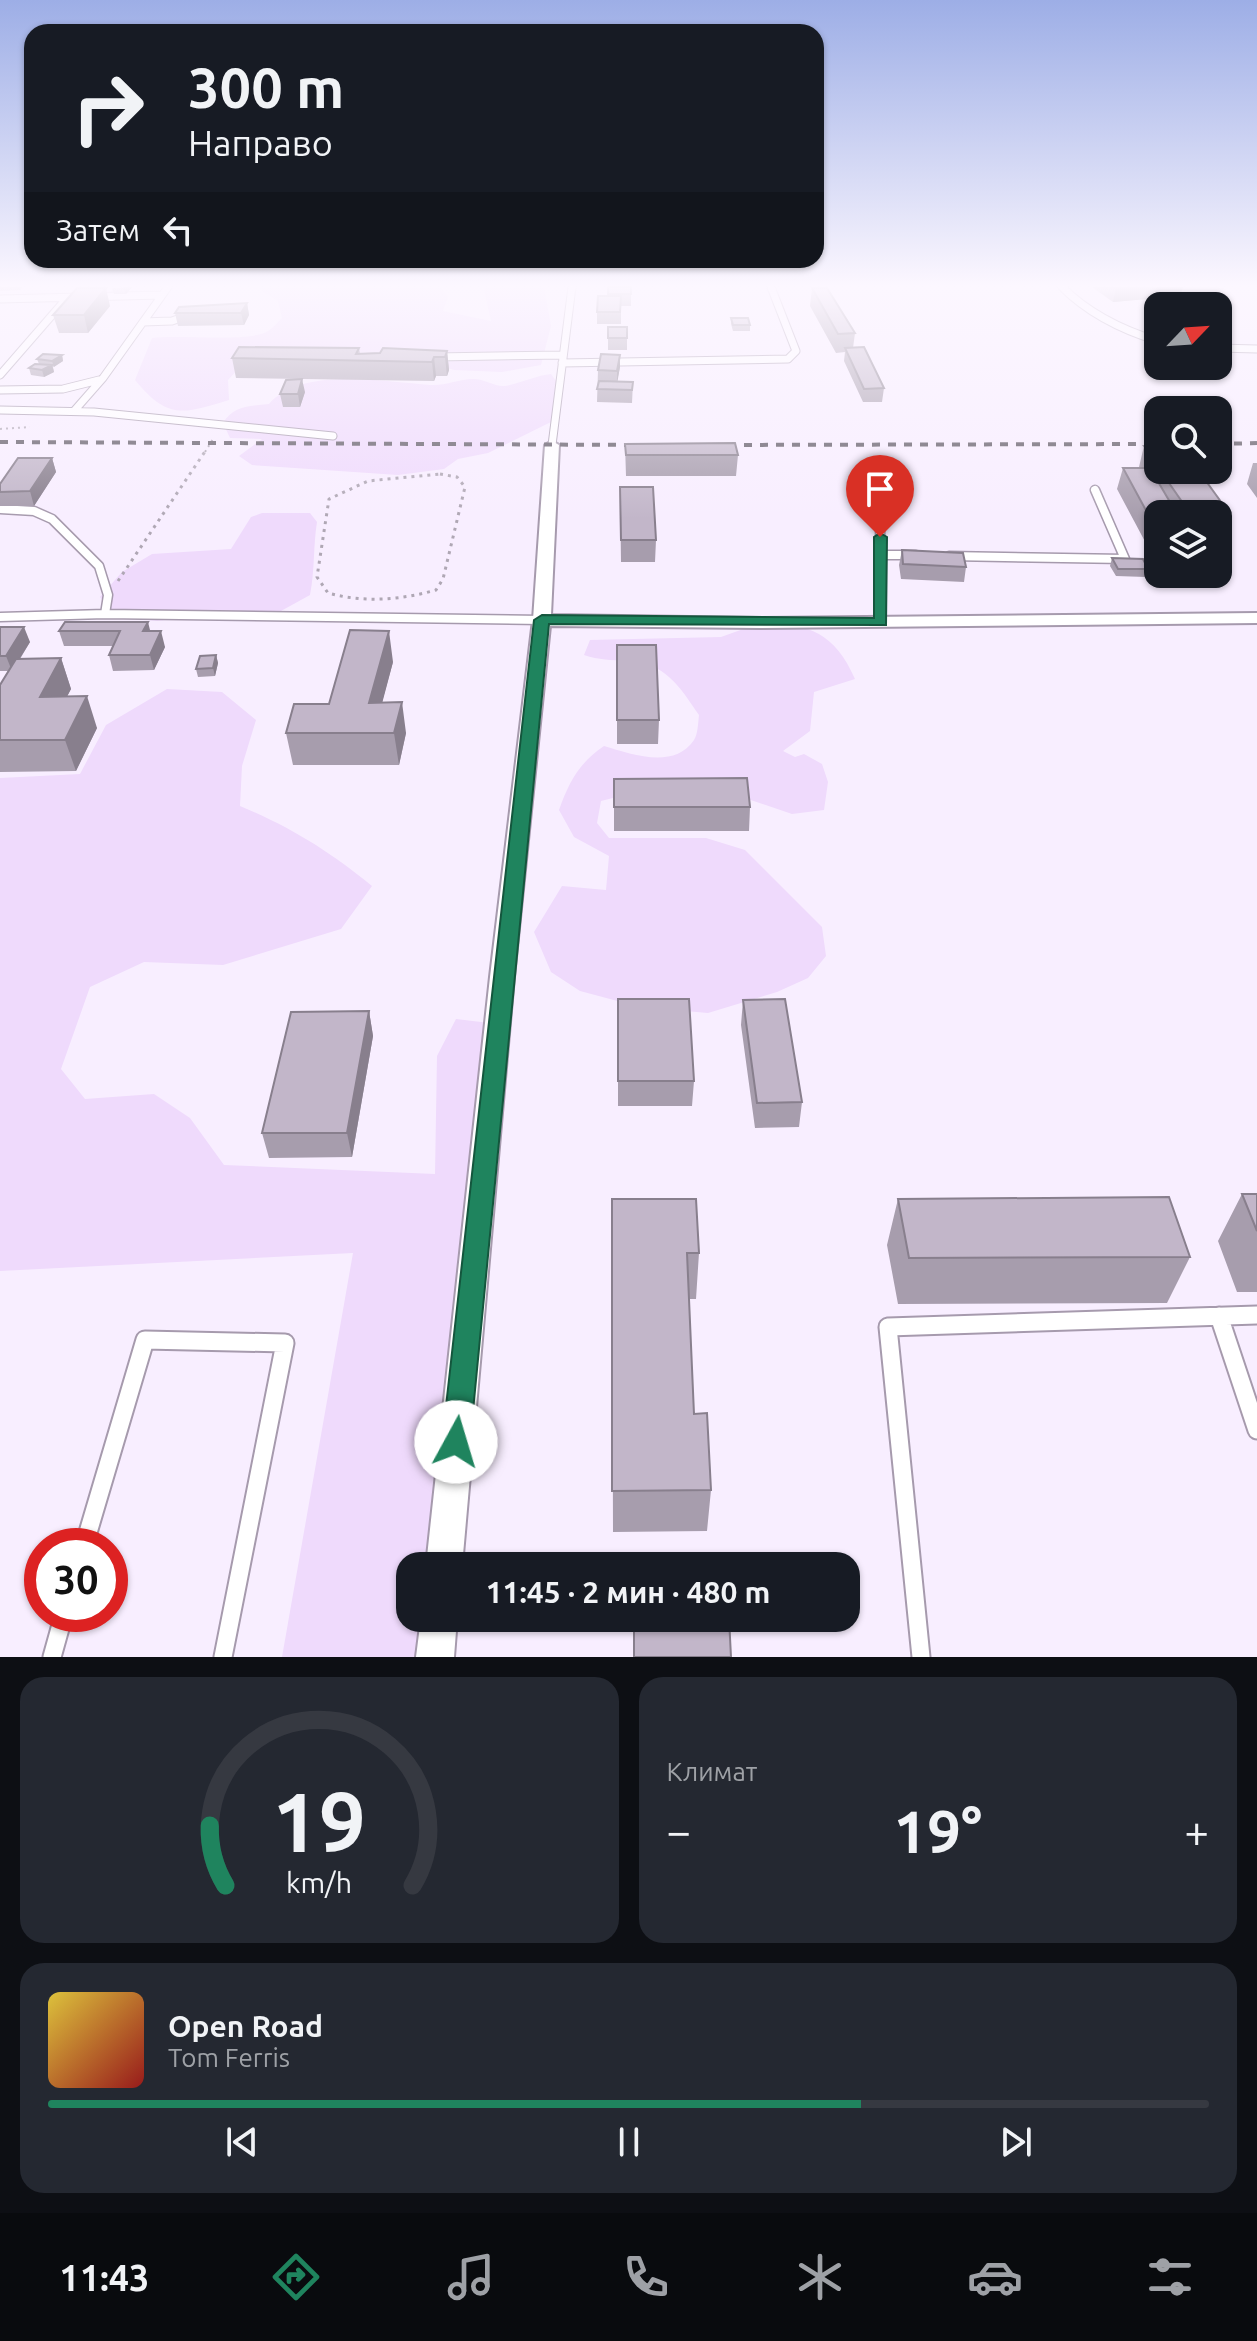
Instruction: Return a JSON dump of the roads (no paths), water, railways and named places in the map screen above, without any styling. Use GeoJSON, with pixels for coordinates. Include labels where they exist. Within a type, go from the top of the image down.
{"type":"FeatureCollection","features":[{"type":"Feature","properties":{"kind":"street"},"geometry":{"type":"LineString","coordinates":[[445,1552],[502,977],[542,620],[552,445]]}},
{"type":"Feature","properties":{"kind":"street"},"geometry":{"type":"LineString","coordinates":[[542,620],[881,622],[1257,618]]}},
{"type":"Feature","properties":{"kind":"street"},"geometry":{"type":"LineString","coordinates":[[435,1657],[438,1632]]}},
{"type":"Feature","properties":{"kind":"lane"},"geometry":{"type":"LineString","coordinates":[[74,411],[113,364]]}},
{"type":"Feature","properties":{"kind":"lane"},"geometry":{"type":"LineString","coordinates":[[552,445],[562,364]]}},
{"type":"Feature","properties":{"kind":"lane"},"geometry":{"type":"LineString","coordinates":[[0,390],[82,388],[103,378]]}},
{"type":"Feature","properties":{"kind":"lane"},"geometry":{"type":"LineString","coordinates":[[0,410],[74,411],[333,436]]}},
{"type":"Feature","properties":{"kind":"lane"},"geometry":{"type":"LineString","coordinates":[[942,556],[1125,559],[1095,490]]}},
{"type":"Feature","properties":{"kind":"lane"},"geometry":{"type":"LineString","coordinates":[[0,509],[34,511],[52,519],[99,566],[108,595],[105,614]]}},
{"type":"Feature","properties":{"kind":"lane"},"geometry":{"type":"LineString","coordinates":[[880,519],[881,622]]}},
{"type":"Feature","properties":{"kind":"lane"},"geometry":{"type":"LineString","coordinates":[[881,555],[926,555]]}},
{"type":"Feature","properties":{"kind":"lane"},"geometry":{"type":"LineString","coordinates":[[0,617],[105,614],[542,620]]}},
{"type":"Feature","properties":{"kind":"lane"},"geometry":{"type":"LineString","coordinates":[[921,1657],[888,1327],[1257,1315]]}},
{"type":"Feature","properties":{"kind":"lane"},"geometry":{"type":"LineString","coordinates":[[1219,1316],[1257,1430]]}},
{"type":"Feature","properties":{"kind":"lane"},"geometry":{"type":"LineString","coordinates":[[89,1528],[145,1340],[285,1343],[223,1657]]}},
{"type":"Feature","properties":{"kind":"lane"},"geometry":{"type":"LineString","coordinates":[[52,1657],[59,1632]]}},
{"type":"Feature","properties":{"kind":"railway"},"geometry":{"type":"LineString","coordinates":[[0,442],[648,445]]}},
{"type":"Feature","properties":{"kind":"railway"},"geometry":{"type":"LineString","coordinates":[[1232,444],[1257,443]]}},
{"type":"Feature","properties":{"kind":"railway"},"geometry":{"type":"LineString","coordinates":[[712,445],[1144,444]]}}]}
